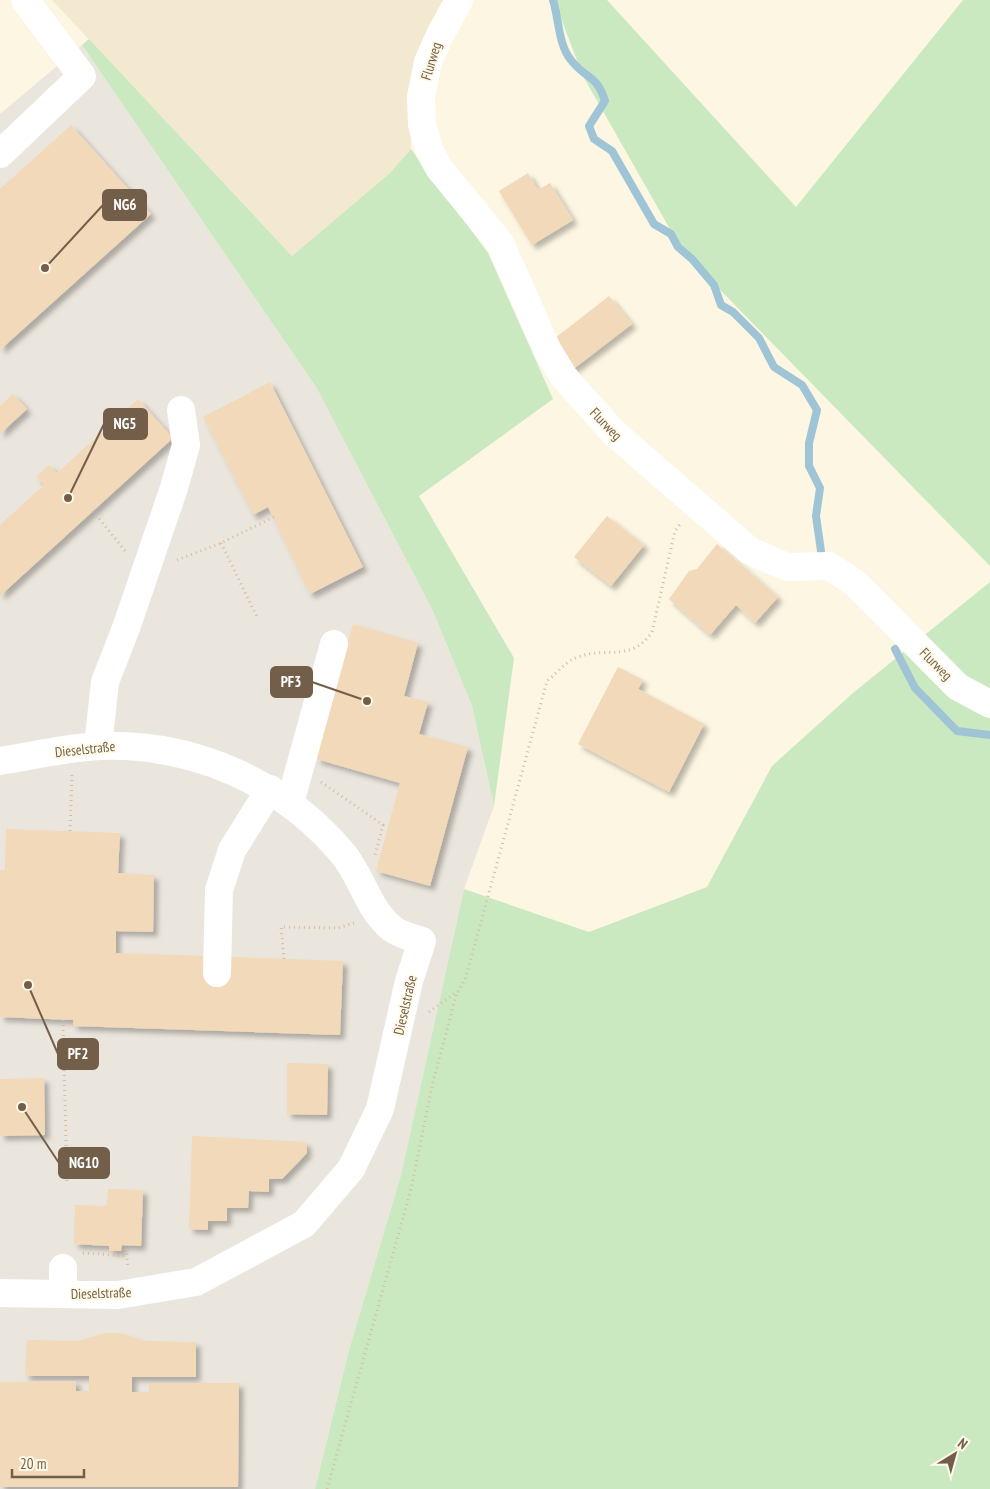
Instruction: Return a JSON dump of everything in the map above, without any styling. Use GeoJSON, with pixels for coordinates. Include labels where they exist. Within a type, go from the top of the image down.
{"type":"FeatureCollection","features":[{"type":"Feature","properties":{"kind":"street"},"geometry":{"type":"LineString","coordinates":[[0,154],[82,76],[24,0]]}},
{"type":"Feature","properties":{"kind":"street","name":"Flurweg"},"geometry":{"type":"LineString","coordinates":[[459,0],[440,34],[427,71],[421,97],[422,124],[429,150],[439,168],[500,243],[547,350],[564,377],[614,433],[750,551],[787,567],[829,566],[855,583],[958,687],[990,704]]}},
{"type":"Feature","properties":{"kind":"street"},"geometry":{"type":"LineString","coordinates":[[86,748],[105,682],[126,628],[174,488],[186,445],[181,410]]}},
{"type":"Feature","properties":{"kind":"street"},"geometry":{"type":"LineString","coordinates":[[217,972],[220,890],[232,850],[280,796],[334,644]]}},
{"type":"Feature","properties":{"kind":"street","name":"Dieselstraße"},"geometry":{"type":"LineString","coordinates":[[0,761],[86,748],[124,745],[175,752],[228,767],[280,796],[333,842],[348,861],[375,911],[396,931],[422,941],[407,989],[380,1109],[351,1169],[304,1224],[196,1282],[118,1295],[69,1272],[0,1293]]}},
{"type":"Feature","properties":{"kind":"path"},"geometry":{"type":"LineString","coordinates":[[327,1489],[412,1189],[433,1082],[458,991],[465,980],[547,681],[577,657],[628,650],[644,644],[652,632],[675,531],[694,504]]}},
{"type":"Feature","properties":{"kind":"path"},"geometry":{"type":"LineString","coordinates":[[93,512],[144,573],[221,543],[274,517]]}},
{"type":"Feature","properties":{"kind":"path"},"geometry":{"type":"LineString","coordinates":[[221,543],[257,616]]}},
{"type":"Feature","properties":{"kind":"path"},"geometry":{"type":"LineString","coordinates":[[70,831],[86,748]]}},
{"type":"Feature","properties":{"kind":"path"},"geometry":{"type":"LineString","coordinates":[[335,790],[383,825],[373,862]]}},
{"type":"Feature","properties":{"kind":"path"},"geometry":{"type":"LineString","coordinates":[[284,959],[281,927],[338,928],[358,922]]}},
{"type":"Feature","properties":{"kind":"path"},"geometry":{"type":"LineString","coordinates":[[63,1020],[67,1183]]}},
{"type":"Feature","properties":{"kind":"path"},"geometry":{"type":"LineString","coordinates":[[121,1249],[126,1249],[128,1268]]}},
{"type":"Feature","properties":{"kind":"path"},"geometry":{"type":"LineString","coordinates":[[69,1272],[127,1256]]}},
{"type":"Feature","properties":{"kind":"shaded area"},"geometry":{"type":"Polygon","coordinates":[[[52,0],[444,0],[409,98],[411,149],[390,173],[292,256],[52,0]]]}},
{"type":"Feature","properties":{"kind":"shaded area"},"geometry":{"type":"Polygon","coordinates":[[[82,45],[316,387],[432,609],[472,706],[494,806],[464,889],[401,1175],[349,1350],[315,1489],[0,1489],[0,114],[82,45]]]}},
{"type":"Feature","properties":{"kind":"green space"},"geometry":{"type":"Polygon","coordinates":[[[554,0],[607,0],[796,207],[963,0],[990,0],[990,566],[683,252],[583,76],[554,0]]]}},
{"type":"Feature","properties":{"kind":"green space"},"geometry":{"type":"Polygon","coordinates":[[[89,39],[292,256],[390,173],[411,149],[488,253],[553,399],[419,496],[514,658],[494,806],[472,706],[432,609],[316,387],[82,45],[89,39]]]}},
{"type":"Feature","properties":{"kind":"green space"},"geometry":{"type":"Polygon","coordinates":[[[990,582],[990,1489],[315,1489],[349,1350],[401,1175],[464,889],[589,932],[707,887],[772,766],[853,693],[990,582]]]}},
{"type":"Feature","properties":{"kind":"building"},"geometry":{"type":"Polygon","coordinates":[[[71,125],[151,214],[0,350],[0,189],[71,125]]]}},
{"type":"Feature","properties":{"kind":"building"},"geometry":{"type":"Polygon","coordinates":[[[528,173],[538,190],[550,183],[573,220],[532,245],[499,191],[528,173]]]}},
{"type":"Feature","properties":{"kind":"building"},"geometry":{"type":"Polygon","coordinates":[[[609,296],[632,324],[572,370],[550,342],[609,296]]]}},
{"type":"Feature","properties":{"kind":"building"},"geometry":{"type":"Polygon","coordinates":[[[270,382],[363,567],[310,594],[268,507],[253,515],[203,417],[270,382]]]}},
{"type":"Feature","properties":{"kind":"building"},"geometry":{"type":"Polygon","coordinates":[[[13,394],[27,409],[0,434],[0,406],[13,394]]]}},
{"type":"Feature","properties":{"kind":"building"},"geometry":{"type":"Polygon","coordinates":[[[138,399],[173,438],[0,596],[0,525],[44,485],[36,477],[49,465],[57,473],[138,399]]]}},
{"type":"Feature","properties":{"kind":"building"},"geometry":{"type":"Polygon","coordinates":[[[607,516],[644,545],[611,586],[574,557],[607,516]]]}},
{"type":"Feature","properties":{"kind":"building"},"geometry":{"type":"Polygon","coordinates":[[[717,544],[778,597],[755,623],[736,605],[710,635],[669,599],[689,571],[697,569],[717,544]]]}},
{"type":"Feature","properties":{"kind":"building"},"geometry":{"type":"Polygon","coordinates":[[[353,624],[418,643],[404,696],[428,702],[419,734],[468,747],[430,886],[376,871],[400,783],[316,759],[353,624]]]}},
{"type":"Feature","properties":{"kind":"building"},"geometry":{"type":"Polygon","coordinates":[[[618,667],[643,680],[638,689],[704,724],[669,792],[578,744],[618,667]]]}},
{"type":"Feature","properties":{"kind":"building"},"geometry":{"type":"Polygon","coordinates":[[[6,829],[120,833],[118,873],[154,875],[153,932],[116,931],[116,953],[343,961],[340,1035],[73,1026],[73,1020],[0,1017],[0,870],[5,870],[6,829]]]}},
{"type":"Feature","properties":{"kind":"building"},"geometry":{"type":"Polygon","coordinates":[[[287,1063],[328,1064],[327,1115],[287,1114],[287,1063]]]}},
{"type":"Feature","properties":{"kind":"building"},"geometry":{"type":"Polygon","coordinates":[[[44,1078],[45,1135],[0,1136],[0,1079],[44,1078]]]}},
{"type":"Feature","properties":{"kind":"building"},"geometry":{"type":"Polygon","coordinates":[[[192,1136],[306,1142],[307,1153],[282,1179],[269,1179],[269,1192],[249,1191],[248,1208],[227,1208],[227,1221],[208,1221],[208,1230],[189,1229],[192,1136]]]}},
{"type":"Feature","properties":{"kind":"building"},"geometry":{"type":"Polygon","coordinates":[[[108,1189],[143,1190],[141,1246],[122,1245],[121,1251],[109,1251],[109,1246],[74,1244],[75,1205],[107,1206],[108,1189]]]}},
{"type":"Feature","properties":{"kind":"building"},"geometry":{"type":"Polygon","coordinates":[[[105,1333],[119,1333],[145,1341],[196,1342],[196,1377],[132,1377],[132,1392],[149,1392],[149,1383],[239,1383],[238,1487],[0,1487],[0,1382],[76,1381],[76,1391],[89,1391],[89,1376],[25,1376],[27,1340],[78,1341],[105,1333]]]}},
{"type":"Feature","properties":{"kind":"waterway"},"geometry":{"type":"LineString","coordinates":[[553,0],[561,39],[567,54],[576,66],[594,81],[602,92],[605,101],[589,126],[594,139],[612,151],[654,224],[671,234],[678,247],[692,259],[714,285],[721,305],[733,312],[759,338],[774,367],[802,385],[817,410],[809,443],[809,466],[820,488],[816,516],[821,551]]}},
{"type":"Feature","properties":{"kind":"waterway"},"geometry":{"type":"LineString","coordinates":[[895,649],[915,688],[957,731],[990,735]]}},
{"type":"Feature","properties":{"kind":"place","name":"NG6"},"geometry":{"type":"Point","coordinates":[45,268]}},
{"type":"Feature","properties":{"kind":"place","name":"NG5"},"geometry":{"type":"Point","coordinates":[68,498]}},
{"type":"Feature","properties":{"kind":"place","name":"PF3"},"geometry":{"type":"Point","coordinates":[367,701]}},
{"type":"Feature","properties":{"kind":"place","name":"PF2"},"geometry":{"type":"Point","coordinates":[28,985]}},
{"type":"Feature","properties":{"kind":"place","name":"NG10"},"geometry":{"type":"Point","coordinates":[22,1107]}}]}
